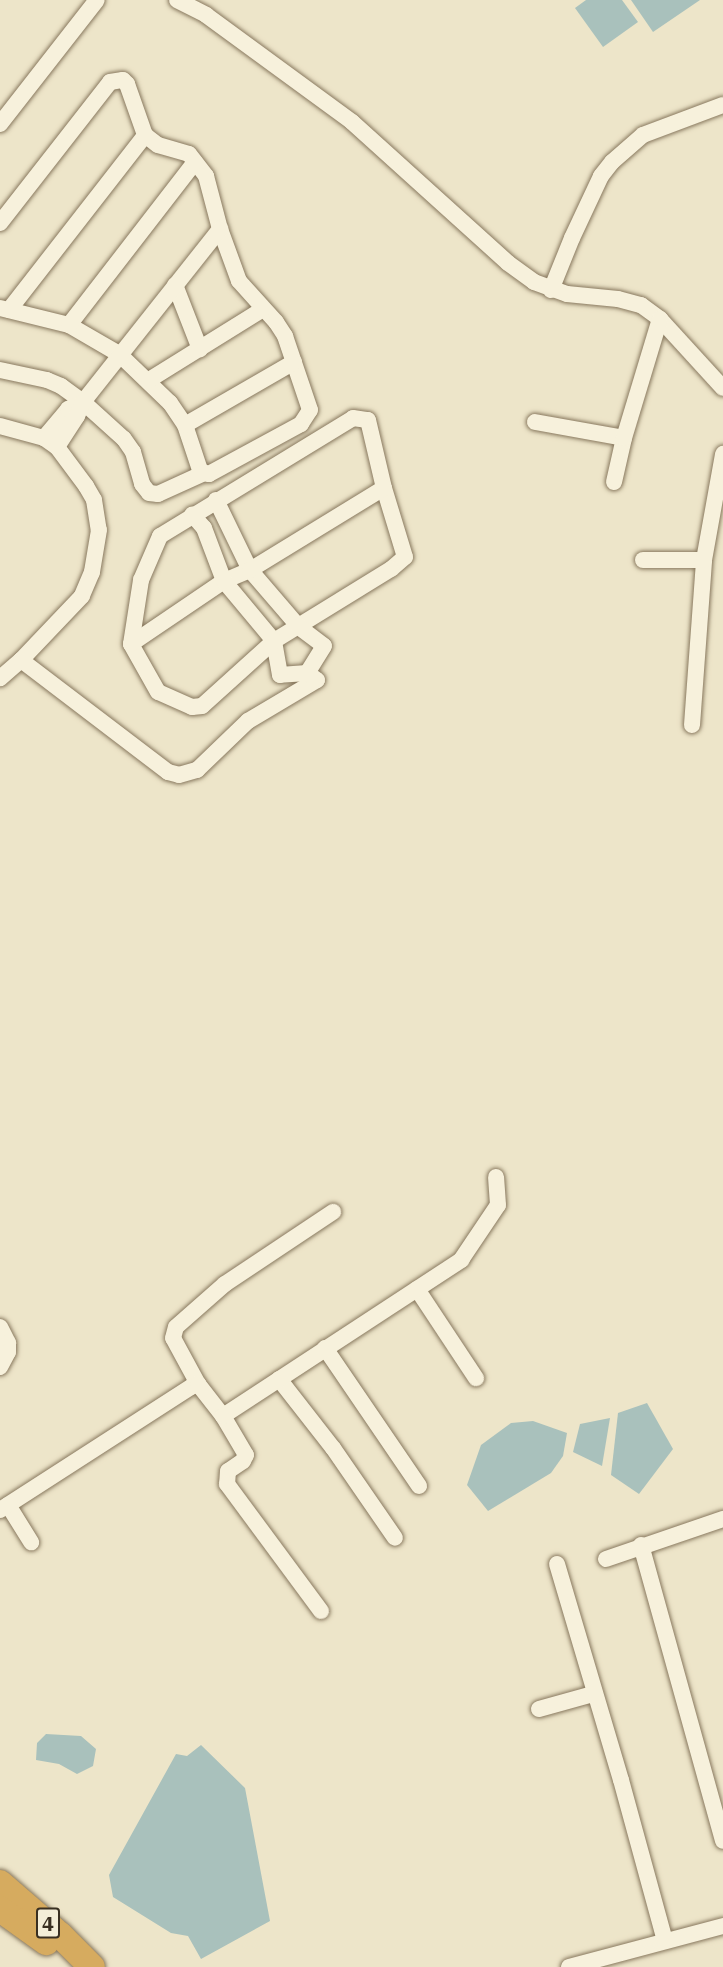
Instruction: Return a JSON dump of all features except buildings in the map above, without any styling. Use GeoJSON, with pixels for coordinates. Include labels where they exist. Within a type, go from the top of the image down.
{"type":"FeatureCollection","features":[{"type":"Feature","properties":{"kind":"highway","name":"4"},"geometry":{"type":"LineString","coordinates":[[0,1883],[60,1935],[92,1967]]}},
{"type":"Feature","properties":{"kind":"highway","name":"4"},"geometry":{"type":"LineString","coordinates":[[0,1909],[42,1938],[73,1967]]}},
{"type":"Feature","properties":{"kind":"street"},"geometry":{"type":"LineString","coordinates":[[0,124],[97,0]]}},
{"type":"Feature","properties":{"kind":"street"},"geometry":{"type":"LineString","coordinates":[[177,0],[206,15],[352,122],[508,263],[534,282],[567,294],[618,299],[641,305],[660,319],[720,378]]}},
{"type":"Feature","properties":{"kind":"street"},"geometry":{"type":"LineString","coordinates":[[0,223],[110,82],[117,79],[127,84],[145,135],[158,145],[189,153],[206,176],[220,230],[239,280],[285,336],[310,410],[301,424],[208,474],[204,473],[158,494],[149,493],[142,484],[133,452],[124,439],[83,402],[62,386],[47,380],[0,370]]}},
{"type":"Feature","properties":{"kind":"street"},"geometry":{"type":"LineString","coordinates":[[551,290],[601,176],[612,162],[643,135],[723,105]]}},
{"type":"Feature","properties":{"kind":"street"},"geometry":{"type":"LineString","coordinates":[[145,135],[4,309],[69,325],[119,354],[149,380],[185,425],[200,470],[204,473]]}},
{"type":"Feature","properties":{"kind":"street"},"geometry":{"type":"LineString","coordinates":[[69,325],[195,162]]}},
{"type":"Feature","properties":{"kind":"street"},"geometry":{"type":"LineString","coordinates":[[51,442],[77,416],[83,402],[119,354],[220,230]]}},
{"type":"Feature","properties":{"kind":"street"},"geometry":{"type":"LineString","coordinates":[[175,285],[200,349]]}},
{"type":"Feature","properties":{"kind":"street"},"geometry":{"type":"LineString","coordinates":[[149,380],[263,309]]}},
{"type":"Feature","properties":{"kind":"street"},"geometry":{"type":"LineString","coordinates":[[614,482],[624,438],[660,319]]}},
{"type":"Feature","properties":{"kind":"street"},"geometry":{"type":"LineString","coordinates":[[185,425],[294,362]]}},
{"type":"Feature","properties":{"kind":"street"},"geometry":{"type":"LineString","coordinates":[[353,418],[368,420],[384,488],[405,557],[391,569],[274,641],[202,706],[192,707],[158,692],[131,644],[141,580],[160,536],[216,500],[353,418]]}},
{"type":"Feature","properties":{"kind":"street"},"geometry":{"type":"LineString","coordinates":[[536,422],[624,438]]}},
{"type":"Feature","properties":{"kind":"street"},"geometry":{"type":"LineString","coordinates":[[0,426],[51,442],[86,486],[94,501],[99,530],[92,572],[82,596],[21,660],[0,678]]}},
{"type":"Feature","properties":{"kind":"street"},"geometry":{"type":"LineString","coordinates":[[692,725],[704,560],[723,454]]}},
{"type":"Feature","properties":{"kind":"street"},"geometry":{"type":"LineString","coordinates":[[131,644],[224,581],[250,570],[384,488]]}},
{"type":"Feature","properties":{"kind":"street"},"geometry":{"type":"LineString","coordinates":[[216,500],[250,570],[299,627],[324,646],[307,673]]}},
{"type":"Feature","properties":{"kind":"street"},"geometry":{"type":"LineString","coordinates":[[21,660],[168,772],[179,775],[197,770],[248,721],[318,680],[307,673],[280,675],[274,641],[224,581],[204,528],[192,514]]}},
{"type":"Feature","properties":{"kind":"street"},"geometry":{"type":"LineString","coordinates":[[643,560],[704,560]]}},
{"type":"Feature","properties":{"kind":"street"},"geometry":{"type":"LineString","coordinates":[[223,1416],[461,1260],[498,1205],[496,1177]]}},
{"type":"Feature","properties":{"kind":"street"},"geometry":{"type":"LineString","coordinates":[[321,1611],[227,1484],[228,1471],[243,1461],[246,1455],[223,1416],[198,1384],[173,1338],[176,1327],[225,1284],[333,1212]]}},
{"type":"Feature","properties":{"kind":"street"},"geometry":{"type":"LineString","coordinates":[[417,1289],[476,1378]]}},
{"type":"Feature","properties":{"kind":"street"},"geometry":{"type":"LineString","coordinates":[[0,1327],[8,1343],[8,1352],[0,1367]]}},
{"type":"Feature","properties":{"kind":"street"},"geometry":{"type":"LineString","coordinates":[[325,1348],[419,1486]]}},
{"type":"Feature","properties":{"kind":"street"},"geometry":{"type":"LineString","coordinates":[[279,1379],[333,1448],[395,1538]]}},
{"type":"Feature","properties":{"kind":"street"},"geometry":{"type":"LineString","coordinates":[[31,1542],[4,1507],[198,1384]]}},
{"type":"Feature","properties":{"kind":"street"},"geometry":{"type":"LineString","coordinates":[[606,1559],[641,1545],[723,1520]]}},
{"type":"Feature","properties":{"kind":"street"},"geometry":{"type":"LineString","coordinates":[[641,1545],[723,1841]]}},
{"type":"Feature","properties":{"kind":"street"},"geometry":{"type":"LineString","coordinates":[[556,1564],[621,1780],[665,1941]]}},
{"type":"Feature","properties":{"kind":"street"},"geometry":{"type":"LineString","coordinates":[[539,1709],[594,1695]]}},
{"type":"Feature","properties":{"kind":"street"},"geometry":{"type":"LineString","coordinates":[[569,1967],[723,1926]]}},
{"type":"Feature","properties":{"kind":"water"},"geometry":{"type":"Polygon","coordinates":[[[586,0],[622,0],[638,22],[603,47],[575,8],[586,0]]]}},
{"type":"Feature","properties":{"kind":"water"},"geometry":{"type":"Polygon","coordinates":[[[631,0],[700,0],[653,32],[631,0]]]}},
{"type":"Feature","properties":{"kind":"water"},"geometry":{"type":"Polygon","coordinates":[[[647,1403],[673,1449],[639,1494],[611,1475],[618,1413],[647,1403]]]}},
{"type":"Feature","properties":{"kind":"water"},"geometry":{"type":"Polygon","coordinates":[[[610,1418],[602,1466],[573,1452],[580,1424],[610,1418]]]}},
{"type":"Feature","properties":{"kind":"water"},"geometry":{"type":"Polygon","coordinates":[[[533,1421],[567,1433],[563,1456],[551,1473],[488,1511],[467,1485],[481,1445],[511,1423],[533,1421]]]}},
{"type":"Feature","properties":{"kind":"water"},"geometry":{"type":"Polygon","coordinates":[[[46,1734],[81,1736],[96,1749],[93,1766],[77,1774],[59,1764],[36,1760],[37,1743],[46,1734]]]}},
{"type":"Feature","properties":{"kind":"water"},"geometry":{"type":"Polygon","coordinates":[[[201,1745],[245,1788],[270,1921],[201,1959],[188,1936],[171,1933],[113,1897],[109,1875],[176,1754],[187,1756],[201,1745]]]}}]}
